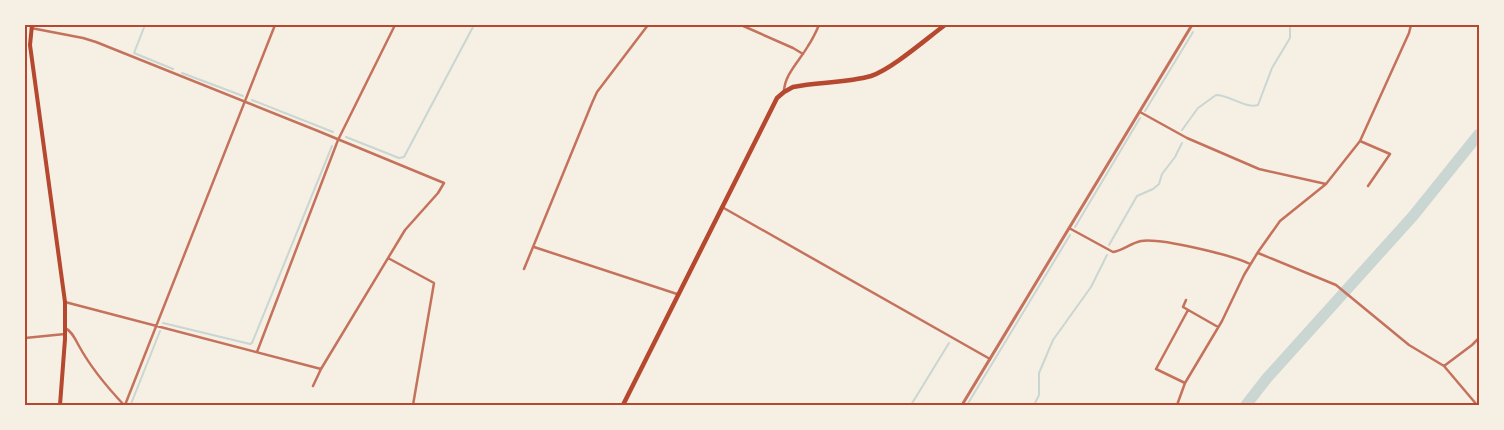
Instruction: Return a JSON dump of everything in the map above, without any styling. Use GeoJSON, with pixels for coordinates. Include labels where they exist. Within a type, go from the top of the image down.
{"type":"FeatureCollection","features":[{"type":"Feature","properties":{"kind":"main road"},"geometry":{"type":"LineString","coordinates":[[624,405],[773,104],[784,92],[801,86],[872,75],[904,55],[945,25]]}},
{"type":"Feature","properties":{"kind":"main road"},"geometry":{"type":"LineString","coordinates":[[32,27],[30,50],[65,302],[65,334],[60,405]]}},
{"type":"Feature","properties":{"kind":"street"},"geometry":{"type":"LineString","coordinates":[[65,328],[71,333],[101,380],[125,405],[275,25]]}},
{"type":"Feature","properties":{"kind":"street"},"geometry":{"type":"LineString","coordinates":[[257,352],[338,140],[395,25]]}},
{"type":"Feature","properties":{"kind":"street"},"geometry":{"type":"LineString","coordinates":[[524,269],[597,92],[648,25]]}},
{"type":"Feature","properties":{"kind":"street"},"geometry":{"type":"LineString","coordinates":[[741,25],[794,48],[803,54]]}},
{"type":"Feature","properties":{"kind":"street"},"geometry":{"type":"LineString","coordinates":[[784,92],[784,86],[788,77],[819,25]]}},
{"type":"Feature","properties":{"kind":"street"},"geometry":{"type":"LineString","coordinates":[[962,405],[1192,25]]}},
{"type":"Feature","properties":{"kind":"street"},"geometry":{"type":"LineString","coordinates":[[1178,405],[1185,383],[1218,328],[1258,252],[1280,221],[1326,184],[1360,140],[1411,25]]}},
{"type":"Feature","properties":{"kind":"street"},"geometry":{"type":"LineString","coordinates":[[32,27],[96,42],[444,183],[438,193],[405,230],[321,369],[314,386]]}},
{"type":"Feature","properties":{"kind":"street"},"geometry":{"type":"LineString","coordinates":[[1139,111],[1192,140],[1259,169],[1326,184]]}},
{"type":"Feature","properties":{"kind":"street"},"geometry":{"type":"LineString","coordinates":[[1360,140],[1390,154],[1368,186]]}},
{"type":"Feature","properties":{"kind":"street"},"geometry":{"type":"LineString","coordinates":[[722,207],[990,359]]}},
{"type":"Feature","properties":{"kind":"street"},"geometry":{"type":"LineString","coordinates":[[1069,228],[1113,252],[1143,241],[1157,242],[1225,255],[1250,264]]}},
{"type":"Feature","properties":{"kind":"street"},"geometry":{"type":"LineString","coordinates":[[534,247],[679,295]]}},
{"type":"Feature","properties":{"kind":"street"},"geometry":{"type":"LineString","coordinates":[[1258,252],[1329,282],[1341,289],[1409,345],[1444,366],[1477,405]]}},
{"type":"Feature","properties":{"kind":"street"},"geometry":{"type":"LineString","coordinates":[[388,258],[434,283],[413,405]]}},
{"type":"Feature","properties":{"kind":"street"},"geometry":{"type":"LineString","coordinates":[[1186,300],[1183,307],[1218,328]]}},
{"type":"Feature","properties":{"kind":"street"},"geometry":{"type":"LineString","coordinates":[[65,302],[321,369]]}},
{"type":"Feature","properties":{"kind":"street"},"geometry":{"type":"LineString","coordinates":[[1185,383],[1156,369],[1188,310]]}},
{"type":"Feature","properties":{"kind":"street"},"geometry":{"type":"LineString","coordinates":[[25,338],[65,334]]}},
{"type":"Feature","properties":{"kind":"street"},"geometry":{"type":"LineString","coordinates":[[1444,366],[1479,338]]}},
{"type":"Feature","properties":{"kind":"waterway"},"geometry":{"type":"LineString","coordinates":[[145,25],[134,53],[173,69]]}},
{"type":"Feature","properties":{"kind":"waterway"},"geometry":{"type":"LineString","coordinates":[[346,137],[399,158],[404,157],[474,25]]}},
{"type":"Feature","properties":{"kind":"waterway"},"geometry":{"type":"LineString","coordinates":[[1182,130],[1198,108],[1216,95],[1227,97],[1243,104],[1258,105],[1272,68],[1290,38],[1290,25]]}},
{"type":"Feature","properties":{"kind":"waterway"},"geometry":{"type":"LineString","coordinates":[[1145,111],[1193,32]]}},
{"type":"Feature","properties":{"kind":"waterway"},"geometry":{"type":"LineString","coordinates":[[182,73],[243,96]]}},
{"type":"Feature","properties":{"kind":"waterway"},"geometry":{"type":"LineString","coordinates":[[252,100],[333,132]]}},
{"type":"Feature","properties":{"kind":"waterway"},"geometry":{"type":"LineString","coordinates":[[1075,227],[1140,118]]}},
{"type":"Feature","properties":{"kind":"waterway"},"geometry":{"type":"LineString","coordinates":[[1246,405],[1267,378],[1413,216],[1479,134]]}},
{"type":"Feature","properties":{"kind":"waterway"},"geometry":{"type":"LineString","coordinates":[[1109,245],[1137,196],[1153,189],[1159,184],[1162,174],[1175,157],[1182,143]]}},
{"type":"Feature","properties":{"kind":"waterway"},"geometry":{"type":"LineString","coordinates":[[163,323],[252,343],[332,146]]}},
{"type":"Feature","properties":{"kind":"waterway"},"geometry":{"type":"LineString","coordinates":[[967,405],[1070,235]]}},
{"type":"Feature","properties":{"kind":"waterway"},"geometry":{"type":"LineString","coordinates":[[1034,405],[1039,395],[1039,373],[1053,340],[1091,287],[1107,255]]}},
{"type":"Feature","properties":{"kind":"waterway"},"geometry":{"type":"LineString","coordinates":[[131,404],[160,331]]}},
{"type":"Feature","properties":{"kind":"waterway"},"geometry":{"type":"LineString","coordinates":[[911,405],[949,343]]}}]}
